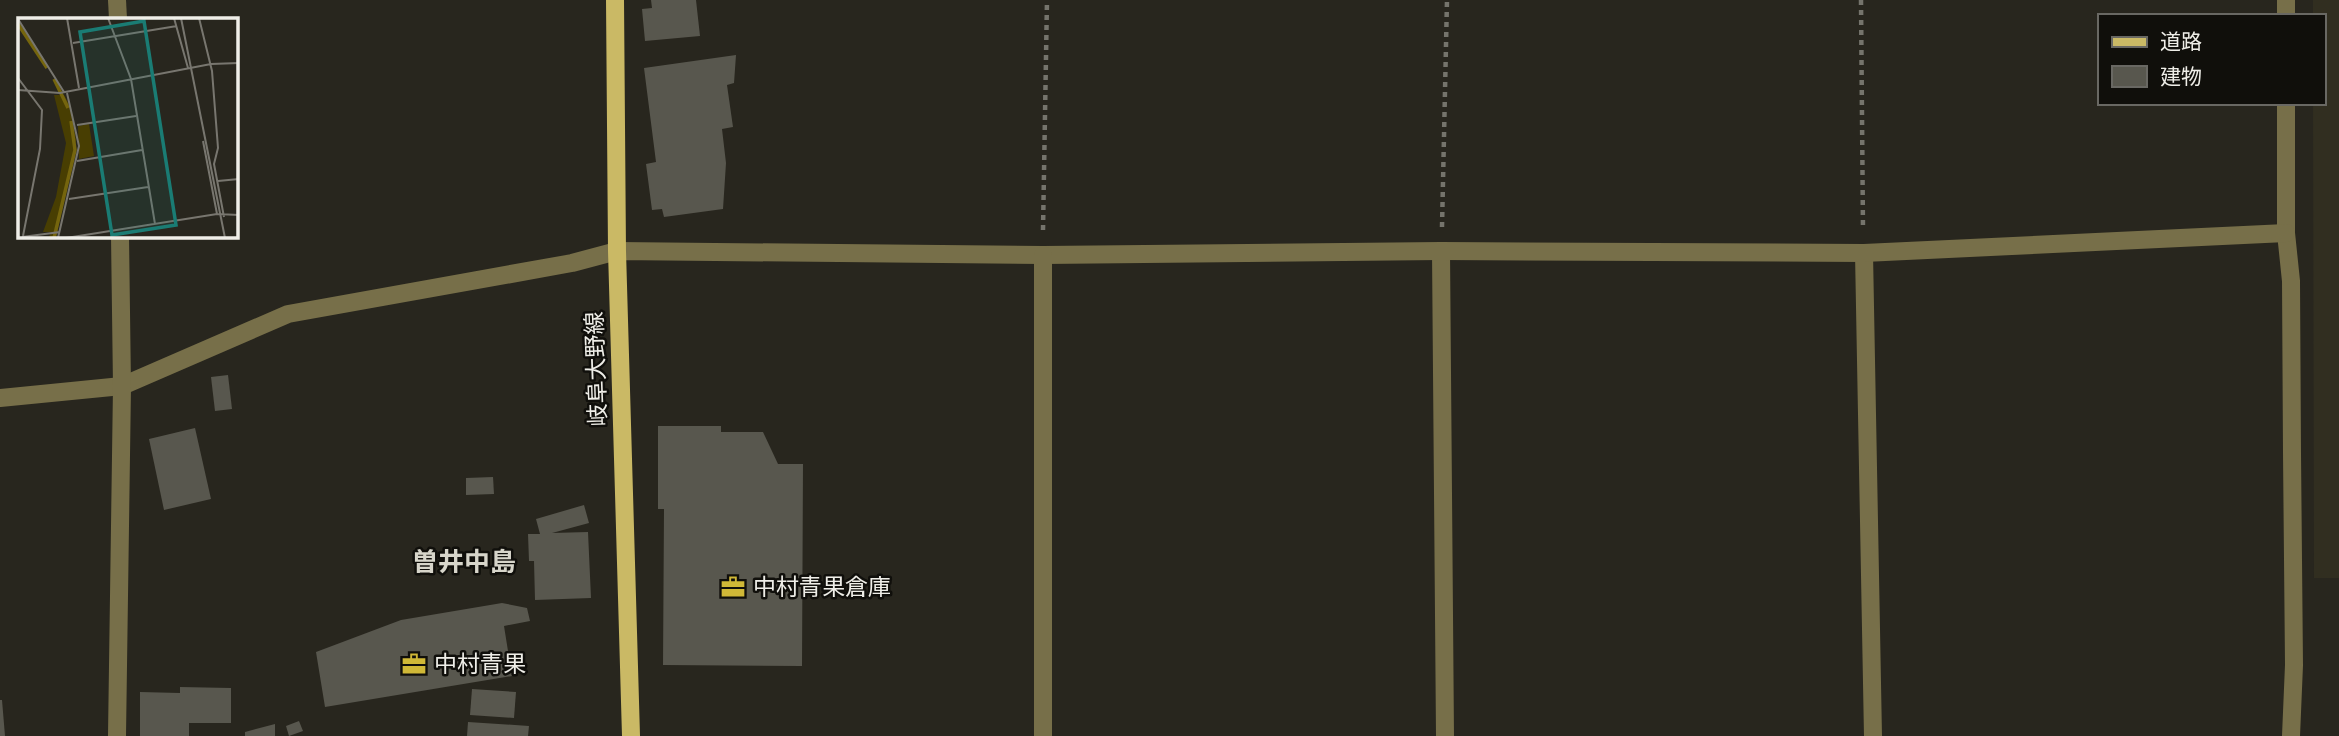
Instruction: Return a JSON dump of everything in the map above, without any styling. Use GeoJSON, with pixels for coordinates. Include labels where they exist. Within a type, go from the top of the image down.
{"type":"FeatureCollection","features":[{"type":"Feature","properties":{"kind":"main road","name":"岐阜大野線"},"geometry":{"type":"LineString","coordinates":[[615,0],[617,251],[631,736]]}},
{"type":"Feature","properties":{"kind":"street"},"geometry":{"type":"LineString","coordinates":[[117,0],[118,18]]}},
{"type":"Feature","properties":{"kind":"street"},"geometry":{"type":"LineString","coordinates":[[2286,105],[2286,233],[2291,295],[2294,665],[2291,736]]}},
{"type":"Feature","properties":{"kind":"street"},"geometry":{"type":"LineString","coordinates":[[0,398],[122,386],[288,314],[572,263],[617,251],[1043,255],[1441,251],[1864,253],[2286,233]]}},
{"type":"Feature","properties":{"kind":"street"},"geometry":{"type":"LineString","coordinates":[[117,736],[122,386],[120,238]]}},
{"type":"Feature","properties":{"kind":"street"},"geometry":{"type":"LineString","coordinates":[[1441,251],[1446,736]]}},
{"type":"Feature","properties":{"kind":"street"},"geometry":{"type":"LineString","coordinates":[[1864,253],[1873,736]]}},
{"type":"Feature","properties":{"kind":"street"},"geometry":{"type":"LineString","coordinates":[[1043,255],[1043,736]]}},
{"type":"Feature","properties":{"kind":"path"},"geometry":{"type":"LineString","coordinates":[[1043,255],[1046,0]]}},
{"type":"Feature","properties":{"kind":"path"},"geometry":{"type":"LineString","coordinates":[[1441,251],[1447,0]]}},
{"type":"Feature","properties":{"kind":"path"},"geometry":{"type":"LineString","coordinates":[[1861,0],[1864,253]]}},
{"type":"Feature","properties":{"kind":"shaded area"},"geometry":{"type":"Polygon","coordinates":[[[2313,0],[2339,0],[2339,578],[2314,578],[2313,105],[2325,105],[2325,14],[2313,14],[2313,0]]]}},
{"type":"Feature","properties":{"kind":"building"},"geometry":{"type":"Polygon","coordinates":[[[651,0],[696,0],[700,36],[645,41],[642,9],[652,8],[651,0]]]}},
{"type":"Feature","properties":{"kind":"building"},"geometry":{"type":"Polygon","coordinates":[[[736,55],[734,83],[727,85],[733,127],[722,129],[726,163],[723,209],[664,217],[662,209],[652,210],[646,164],[656,162],[644,68],[736,55]]]}},
{"type":"Feature","properties":{"kind":"building"},"geometry":{"type":"Polygon","coordinates":[[[228,375],[232,409],[215,411],[211,377],[228,375]]]}},
{"type":"Feature","properties":{"kind":"building","name":"中村青果倉庫"},"geometry":{"type":"Polygon","coordinates":[[[658,426],[721,426],[721,432],[763,432],[778,464],[803,464],[802,666],[663,665],[664,509],[658,509],[658,426]]]}},
{"type":"Feature","properties":{"kind":"building"},"geometry":{"type":"Polygon","coordinates":[[[195,428],[211,499],[164,510],[149,439],[195,428]]]}},
{"type":"Feature","properties":{"kind":"building"},"geometry":{"type":"Polygon","coordinates":[[[493,477],[494,494],[466,495],[466,478],[493,477]]]}},
{"type":"Feature","properties":{"kind":"building"},"geometry":{"type":"Polygon","coordinates":[[[584,505],[589,523],[552,533],[588,532],[591,598],[535,600],[534,561],[529,561],[528,534],[540,534],[536,519],[584,505]]]}},
{"type":"Feature","properties":{"kind":"building","name":"中村青果"},"geometry":{"type":"Polygon","coordinates":[[[502,603],[527,608],[530,621],[504,626],[512,676],[325,707],[316,652],[401,620],[502,603]]]}},
{"type":"Feature","properties":{"kind":"building"},"geometry":{"type":"Polygon","coordinates":[[[180,687],[231,688],[231,723],[189,723],[189,736],[140,736],[140,692],[180,693],[180,687]]]}},
{"type":"Feature","properties":{"kind":"building"},"geometry":{"type":"Polygon","coordinates":[[[472,689],[516,692],[514,718],[470,715],[472,689]]]}},
{"type":"Feature","properties":{"kind":"building"},"geometry":{"type":"Polygon","coordinates":[[[2,700],[5,736],[0,736],[2,700]]]}},
{"type":"Feature","properties":{"kind":"building"},"geometry":{"type":"Polygon","coordinates":[[[299,721],[303,731],[289,736],[286,726],[299,721]]]}},
{"type":"Feature","properties":{"kind":"building"},"geometry":{"type":"Polygon","coordinates":[[[468,722],[529,726],[528,736],[467,736],[468,722]]]}},
{"type":"Feature","properties":{"kind":"building"},"geometry":{"type":"Polygon","coordinates":[[[275,724],[275,736],[245,736],[245,732],[275,724]]]}},
{"type":"Feature","properties":{"kind":"place","name":"中村青果倉庫"},"geometry":{"type":"Point","coordinates":[733,587]}},
{"type":"Feature","properties":{"kind":"place","name":"中村青果"},"geometry":{"type":"Point","coordinates":[414,664]}},
{"type":"Feature","properties":{"kind":"district","name":"曽井中島"},"geometry":{"type":"Point","coordinates":[464,562]}}]}
